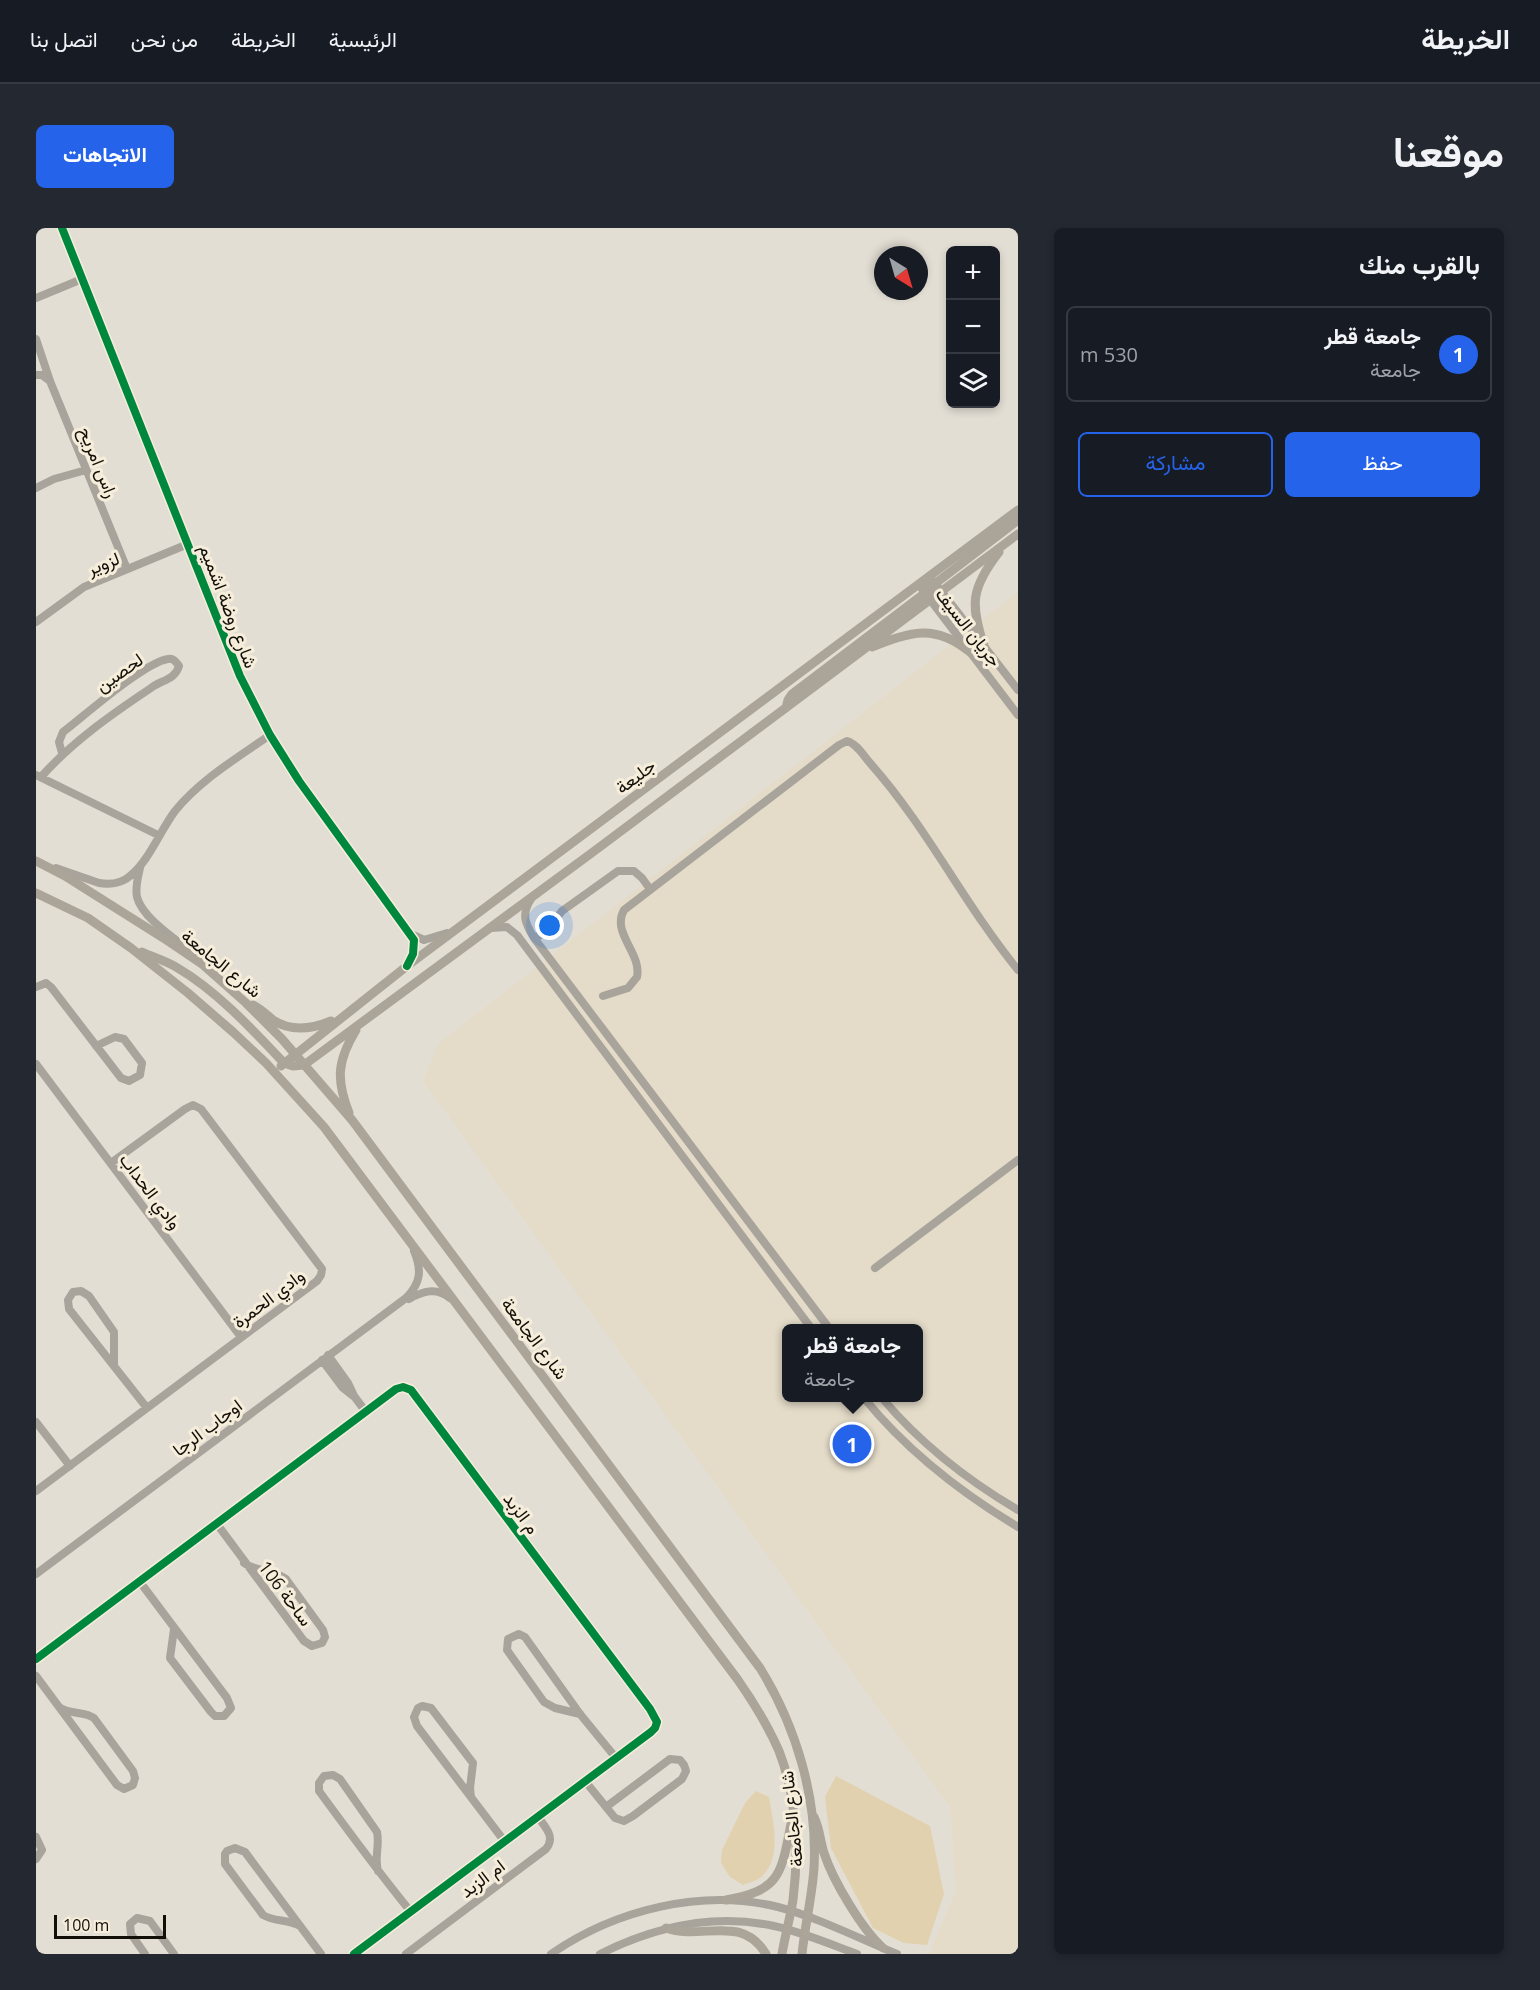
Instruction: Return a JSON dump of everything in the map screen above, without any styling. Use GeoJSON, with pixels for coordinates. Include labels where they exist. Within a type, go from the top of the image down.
{"type":"FeatureCollection","features":[{"type":"Feature","properties":{"kind":"main road","name":"جليعة"},"geometry":{"type":"LineString","coordinates":[[304,1065],[861,652],[1018,510]]}},
{"type":"Feature","properties":{"kind":"main road"},"geometry":{"type":"LineString","coordinates":[[786,708],[792,694],[924,593],[929,586],[1018,520]]}},
{"type":"Feature","properties":{"kind":"main road","name":"جليعة"},"geometry":{"type":"LineString","coordinates":[[936,583],[1018,534]]}},
{"type":"Feature","properties":{"kind":"main road"},"geometry":{"type":"LineString","coordinates":[[984,646],[975,618],[974,601],[986,571],[1007,542]]}},
{"type":"Feature","properties":{"kind":"main road","name":"جليعة"},"geometry":{"type":"LineString","coordinates":[[274,1072],[454,931],[924,593]]}},
{"type":"Feature","properties":{"kind":"main road"},"geometry":{"type":"LineString","coordinates":[[861,652],[907,635],[931,632],[958,643],[970,652]]}},
{"type":"Feature","properties":{"kind":"main road","name":"شارع الجامعة"},"geometry":{"type":"LineString","coordinates":[[36,861],[65,876],[168,940],[202,964],[246,1003],[295,1054],[352,1120],[760,1668],[776,1694],[793,1734],[802,1763],[811,1812],[814,1864],[802,1954]]}},
{"type":"Feature","properties":{"kind":"main road","name":"شارع الجامعة"},"geometry":{"type":"LineString","coordinates":[[36,893],[88,918],[131,948],[233,1032],[274,1072],[324,1127],[722,1657],[763,1718],[780,1754],[793,1812],[796,1862],[791,1911],[782,1954]]}},
{"type":"Feature","properties":{"kind":"main road"},"geometry":{"type":"LineString","coordinates":[[131,948],[186,973],[239,1018],[284,1063],[293,1066],[304,1065]]}},
{"type":"Feature","properties":{"kind":"main road"},"geometry":{"type":"LineString","coordinates":[[246,1003],[254,1005],[280,1023],[293,1028],[322,1025],[346,1014]]}},
{"type":"Feature","properties":{"kind":"main road"},"geometry":{"type":"LineString","coordinates":[[352,1120],[342,1093],[339,1076],[344,1053],[361,1023]]}},
{"type":"Feature","properties":{"kind":"main road"},"geometry":{"type":"LineString","coordinates":[[726,1900],[758,1892],[774,1879],[782,1863],[793,1812]]}},
{"type":"Feature","properties":{"kind":"main road"},"geometry":{"type":"LineString","coordinates":[[811,1812],[818,1827],[829,1865],[860,1921],[883,1948]]}},
{"type":"Feature","properties":{"kind":"main road"},"geometry":{"type":"LineString","coordinates":[[666,1928],[680,1932],[734,1930],[752,1937],[766,1954]]}},
{"type":"Feature","properties":{"kind":"street","name":"شارع روضة اشميم"},"geometry":{"type":"LineString","coordinates":[[62,228],[240,676],[270,735],[299,782],[410,933]]}},
{"type":"Feature","properties":{"kind":"street"},"geometry":{"type":"LineString","coordinates":[[36,298],[82,279]]}},
{"type":"Feature","properties":{"kind":"street","name":"راس امريح"},"geometry":{"type":"LineString","coordinates":[[36,339],[50,381],[127,569]]}},
{"type":"Feature","properties":{"kind":"street"},"geometry":{"type":"LineString","coordinates":[[36,375],[42,375],[50,381]]}},
{"type":"Feature","properties":{"kind":"street"},"geometry":{"type":"LineString","coordinates":[[36,488],[54,479],[86,470]]}},
{"type":"Feature","properties":{"kind":"street","name":"لزوير"},"geometry":{"type":"LineString","coordinates":[[36,622],[84,587],[188,544]]}},
{"type":"Feature","properties":{"kind":"street","name":"جريان السيف"},"geometry":{"type":"LineString","coordinates":[[936,583],[1018,690]]}},
{"type":"Feature","properties":{"kind":"street","name":"جريان السيف"},"geometry":{"type":"LineString","coordinates":[[924,593],[1018,715]]}},
{"type":"Feature","properties":{"kind":"street","name":"لحصين"},"geometry":{"type":"LineString","coordinates":[[39,776],[62,753],[153,686],[173,677],[179,666],[175,660],[169,659],[146,667],[63,732],[59,742],[62,753]]}},
{"type":"Feature","properties":{"kind":"street"},"geometry":{"type":"LineString","coordinates":[[202,964],[199,958],[155,922],[140,904],[136,890],[141,866],[158,835],[179,806],[199,787],[270,735]]}},
{"type":"Feature","properties":{"kind":"street"},"geometry":{"type":"LineString","coordinates":[[603,996],[628,988],[637,977],[638,967],[621,927],[621,918],[628,906],[839,744],[850,742],[899,798],[1018,970]]}},
{"type":"Feature","properties":{"kind":"street"},"geometry":{"type":"LineString","coordinates":[[39,776],[158,835]]}},
{"type":"Feature","properties":{"kind":"street"},"geometry":{"type":"LineString","coordinates":[[47,866],[106,885],[124,881],[141,866]]}},
{"type":"Feature","properties":{"kind":"street"},"geometry":{"type":"LineString","coordinates":[[534,938],[545,933],[562,911],[618,871],[634,872],[650,889]]}},
{"type":"Feature","properties":{"kind":"street"},"geometry":{"type":"LineString","coordinates":[[532,896],[525,907],[524,919],[534,938],[825,1324]]}},
{"type":"Feature","properties":{"kind":"street"},"geometry":{"type":"LineString","coordinates":[[488,928],[510,929],[517,935],[807,1324]]}},
{"type":"Feature","properties":{"kind":"street"},"geometry":{"type":"LineString","coordinates":[[410,933],[418,939],[424,939],[454,931]]}},
{"type":"Feature","properties":{"kind":"street"},"geometry":{"type":"LineString","coordinates":[[407,966],[414,946],[410,933]]}},
{"type":"Feature","properties":{"kind":"street"},"geometry":{"type":"LineString","coordinates":[[532,956],[536,950],[543,949]]}},
{"type":"Feature","properties":{"kind":"street"},"geometry":{"type":"LineString","coordinates":[[36,987],[46,983],[51,987],[96,1046],[121,1078],[129,1081],[140,1075],[142,1063],[124,1039],[115,1037],[96,1046]]}},
{"type":"Feature","properties":{"kind":"street","name":"وادي الحداب"},"geometry":{"type":"LineString","coordinates":[[36,1066],[241,1337]]}},
{"type":"Feature","properties":{"kind":"street","name":"وادي الحمرة"},"geometry":{"type":"LineString","coordinates":[[36,1491],[317,1281],[321,1275],[322,1269],[201,1109],[194,1105],[185,1109],[111,1163]]}},
{"type":"Feature","properties":{"kind":"street"},"geometry":{"type":"LineString","coordinates":[[875,1268],[1018,1160]]}},
{"type":"Feature","properties":{"kind":"street","name":"اوجاب الرجا"},"geometry":{"type":"LineString","coordinates":[[36,1574],[411,1293],[420,1278],[418,1263],[408,1239]]}},
{"type":"Feature","properties":{"kind":"street","name":"اوجاب الرجا"},"geometry":{"type":"LineString","coordinates":[[397,1305],[430,1290],[447,1295],[463,1312]]}},
{"type":"Feature","properties":{"kind":"street"},"geometry":{"type":"LineString","coordinates":[[114,1366],[114,1332],[88,1296],[81,1291],[73,1292],[68,1300],[69,1309],[147,1408]]}},
{"type":"Feature","properties":{"kind":"street"},"geometry":{"type":"LineString","coordinates":[[325,1358],[348,1383],[366,1412]]}},
{"type":"Feature","properties":{"kind":"street","name":"م الزبد"},"geometry":{"type":"LineString","coordinates":[[36,1659],[366,1412],[400,1388],[411,1390],[655,1714],[657,1722],[655,1728],[357,1953]]}},
{"type":"Feature","properties":{"kind":"street"},"geometry":{"type":"LineString","coordinates":[[867,1402],[898,1437],[927,1463],[961,1490],[1018,1527]]}},
{"type":"Feature","properties":{"kind":"street"},"geometry":{"type":"LineString","coordinates":[[886,1402],[908,1427],[936,1452],[969,1478],[1018,1510]]}},
{"type":"Feature","properties":{"kind":"street"},"geometry":{"type":"LineString","coordinates":[[36,1423],[70,1466]]}},
{"type":"Feature","properties":{"kind":"street","name":"ساحة 106"},"geometry":{"type":"LineString","coordinates":[[217,1524],[244,1563],[304,1641],[312,1646],[322,1643],[325,1637],[323,1630],[286,1579],[281,1575],[255,1570],[244,1563]]}},
{"type":"Feature","properties":{"kind":"street"},"geometry":{"type":"LineString","coordinates":[[140,1582],[227,1698],[231,1708],[224,1716],[215,1716],[211,1712],[173,1664],[170,1651],[174,1629]]}},
{"type":"Feature","properties":{"kind":"street"},"geometry":{"type":"LineString","coordinates":[[580,1714],[555,1708],[544,1702],[507,1650],[508,1639],[519,1634],[525,1636],[580,1714],[616,1758]]}},
{"type":"Feature","properties":{"kind":"street"},"geometry":{"type":"LineString","coordinates":[[36,1676],[59,1707],[120,1787],[127,1789],[133,1785],[135,1778],[133,1771],[94,1718],[89,1715],[70,1713],[59,1707]]}},
{"type":"Feature","properties":{"kind":"street"},"geometry":{"type":"LineString","coordinates":[[471,1797],[473,1763],[431,1708],[422,1706],[418,1708],[414,1717],[417,1726],[505,1842]]}},
{"type":"Feature","properties":{"kind":"street"},"geometry":{"type":"LineString","coordinates":[[585,1781],[606,1808],[617,1820],[628,1820],[684,1777],[686,1771],[684,1765],[677,1759],[667,1761],[606,1808]]}},
{"type":"Feature","properties":{"kind":"street"},"geometry":{"type":"LineString","coordinates":[[378,1871],[375,1858],[377,1832],[340,1779],[333,1775],[324,1776],[319,1783],[319,1791],[378,1871],[411,1912]]}},
{"type":"Feature","properties":{"kind":"street","name":"ام الزبد"},"geometry":{"type":"LineString","coordinates":[[406,1954],[546,1849],[551,1842],[551,1836],[538,1817]]}},
{"type":"Feature","properties":{"kind":"street"},"geometry":{"type":"LineString","coordinates":[[36,1837],[42,1850],[36,1858]]}},
{"type":"Feature","properties":{"kind":"street"},"geometry":{"type":"LineString","coordinates":[[300,1926],[293,1922],[270,1919],[263,1915],[225,1864],[227,1851],[235,1848],[245,1852],[321,1954]]}},
{"type":"Feature","properties":{"kind":"street"},"geometry":{"type":"LineString","coordinates":[[551,1954],[595,1929],[639,1912],[673,1904],[726,1900],[764,1904],[791,1911],[897,1954]]}},
{"type":"Feature","properties":{"kind":"street"},"geometry":{"type":"LineString","coordinates":[[145,1954],[129,1929],[130,1924],[137,1918],[150,1921],[174,1954]]}},
{"type":"Feature","properties":{"kind":"street"},"geometry":{"type":"LineString","coordinates":[[600,1954],[630,1940],[666,1928],[684,1924],[727,1921],[766,1924],[787,1929],[857,1954]]}},
{"type":"Feature","properties":{"kind":"shaded area"},"geometry":{"type":"Polygon","coordinates":[[[1018,592],[1018,1954],[929,1954],[956,1891],[950,1807],[423,1081],[438,1044],[1018,592]]]}},
{"type":"Feature","properties":{"kind":"shaded area"},"geometry":{"type":"Polygon","coordinates":[[[836,1776],[930,1826],[944,1894],[927,1945],[904,1943],[873,1928],[831,1848],[825,1797],[836,1776]]]}},
{"type":"Feature","properties":{"kind":"shaded area"},"geometry":{"type":"Polygon","coordinates":[[[756,1791],[769,1797],[774,1828],[774,1851],[767,1870],[758,1879],[743,1885],[730,1877],[721,1863],[722,1850],[745,1803],[756,1791]]]}},
{"type":"Feature","properties":{"kind":"cycle path"},"geometry":{"type":"LineString","coordinates":[[62,228],[240,676],[270,735],[299,781],[414,940],[413,954],[407,966]]}},
{"type":"Feature","properties":{"kind":"cycle path"},"geometry":{"type":"LineString","coordinates":[[36,1659],[396,1389],[403,1387],[411,1390],[650,1709],[657,1722],[651,1732],[354,1954]]}},
{"type":"Feature","properties":{"kind":"place","name":"جامعة قطر"},"geometry":{"type":"Point","coordinates":[852,1444]}}]}
